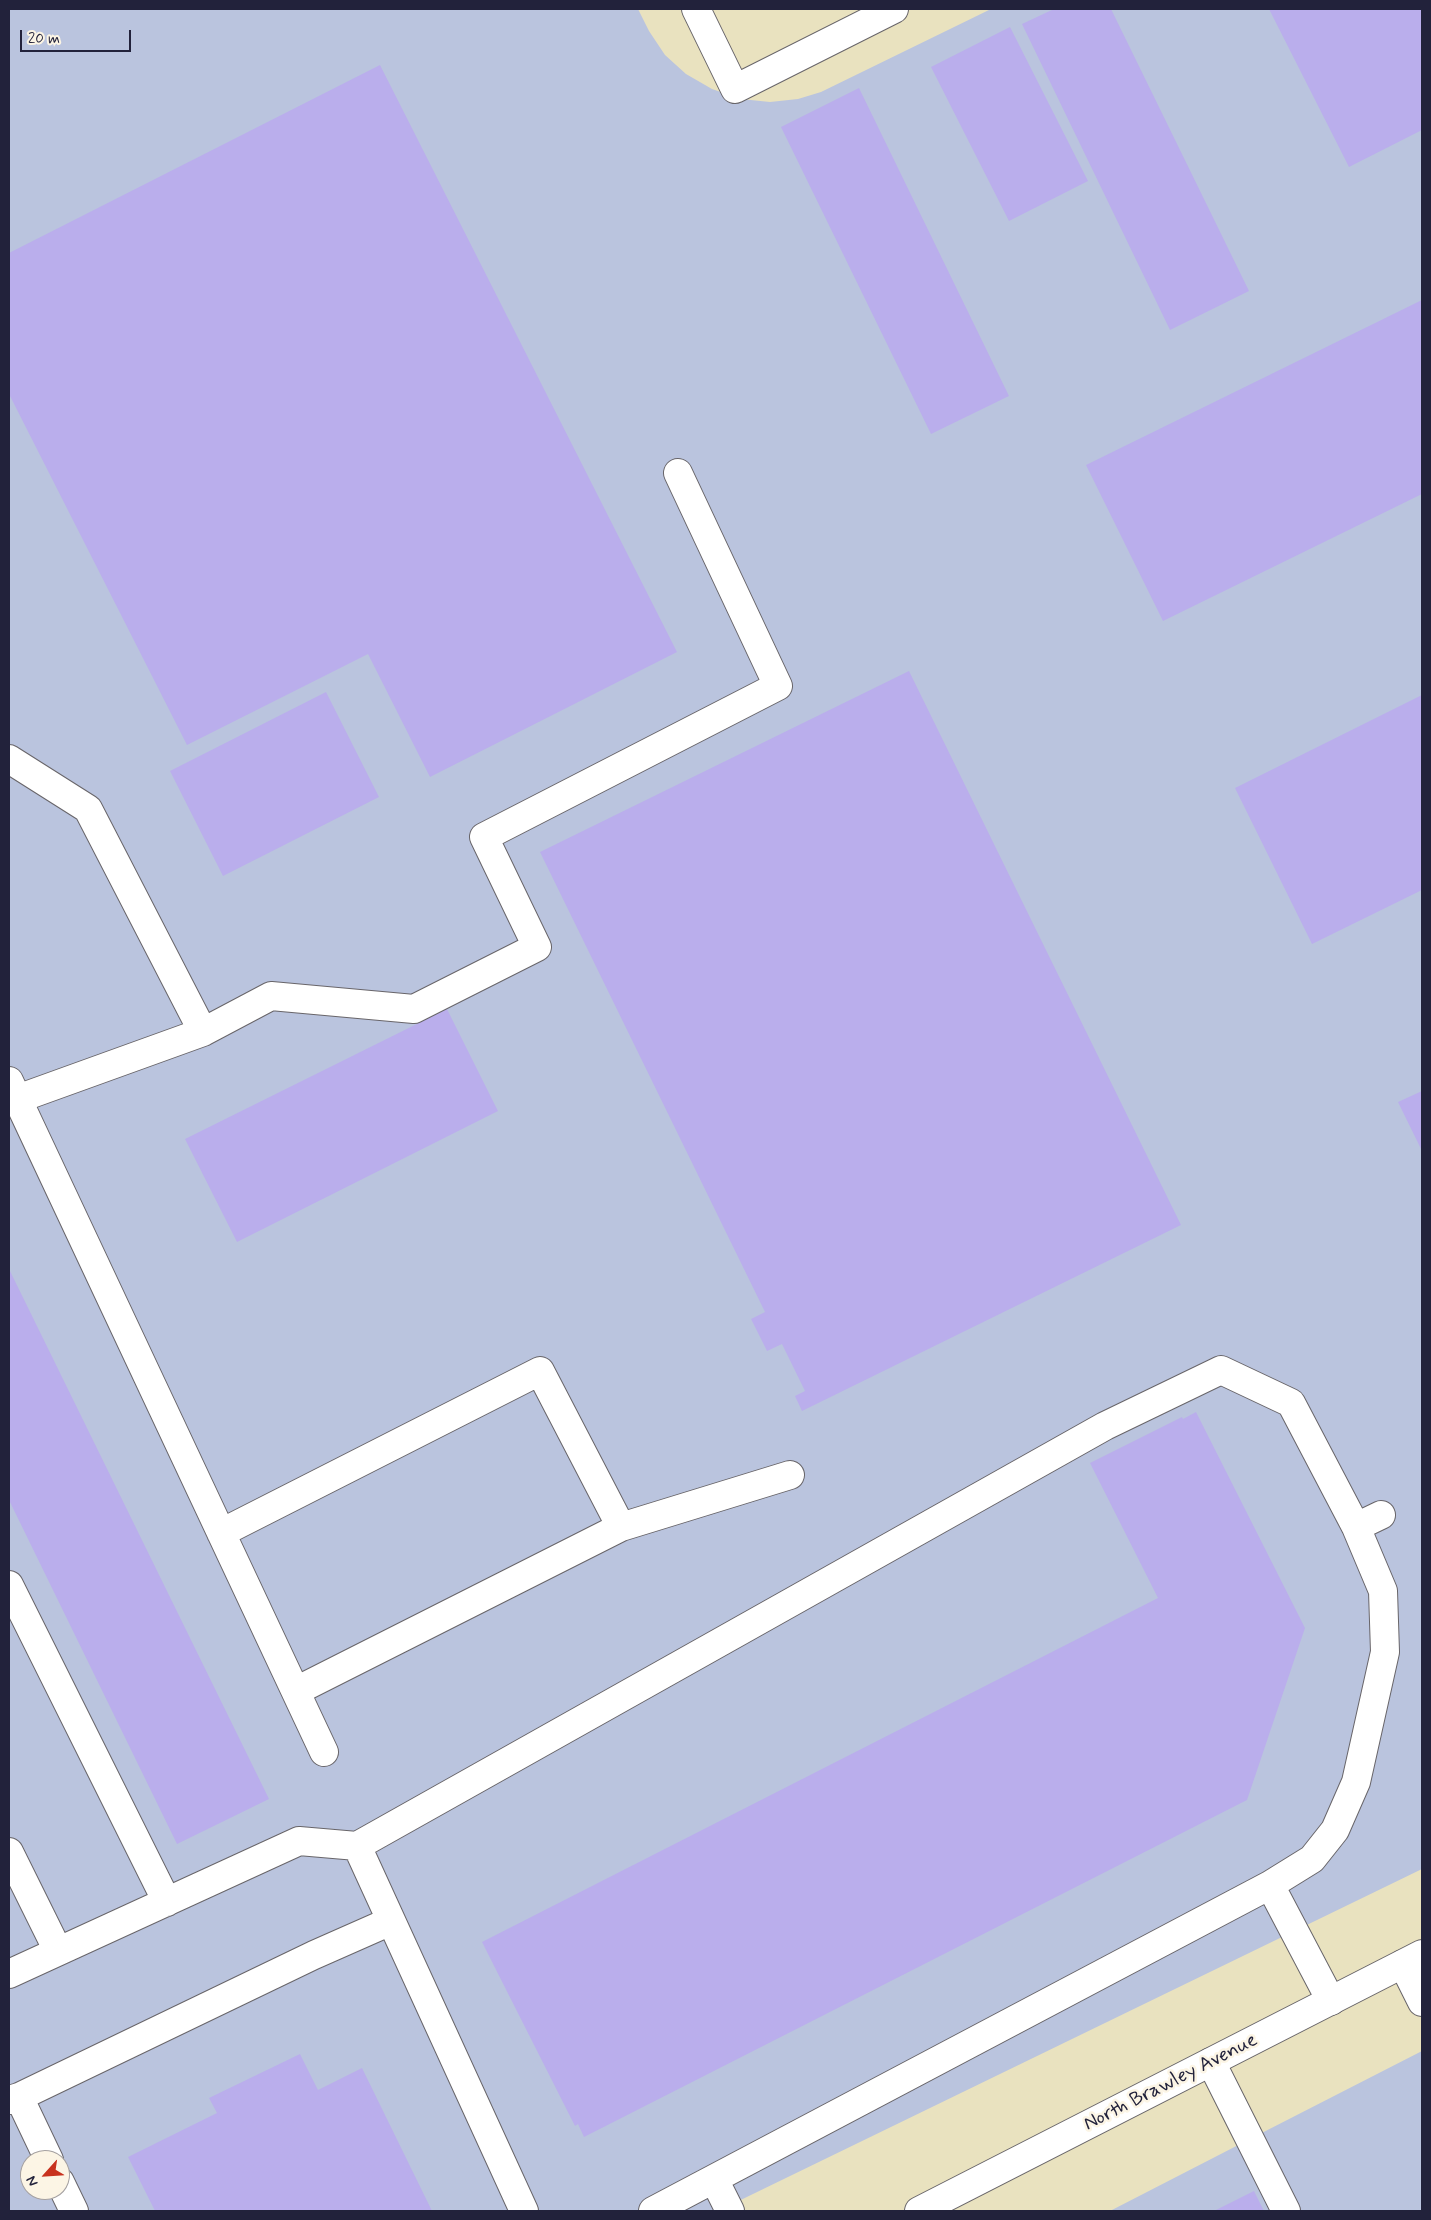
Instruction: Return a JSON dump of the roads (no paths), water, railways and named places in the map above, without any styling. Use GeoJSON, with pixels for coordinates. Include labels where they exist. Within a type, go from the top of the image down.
{"type":"FeatureCollection","features":[{"type":"Feature","properties":{"kind":"main road"},"geometry":{"type":"LineString","coordinates":[[696,9],[735,89],[894,9]]}},
{"type":"Feature","properties":{"kind":"main road"},"geometry":{"type":"LineString","coordinates":[[324,1752],[12,1094],[203,1032],[271,996],[414,1010],[537,946],[484,837],[778,686],[678,473]]}},
{"type":"Feature","properties":{"kind":"main road"},"geometry":{"type":"LineString","coordinates":[[9,759],[88,809],[203,1032]]}},
{"type":"Feature","properties":{"kind":"main road"},"geometry":{"type":"LineString","coordinates":[[9,1974],[299,1842],[357,1846],[1105,1426],[1221,1370],[1291,1403],[1356,1526],[1383,1591],[1385,1652],[1356,1782],[1335,1830],[1312,1859],[1270,1885],[653,2211]]}},
{"type":"Feature","properties":{"kind":"main road"},"geometry":{"type":"LineString","coordinates":[[221,1533],[540,1371],[621,1526]]}},
{"type":"Feature","properties":{"kind":"main road"},"geometry":{"type":"LineString","coordinates":[[296,1691],[621,1526],[790,1475]]}},
{"type":"Feature","properties":{"kind":"main road"},"geometry":{"type":"LineString","coordinates":[[1356,1526],[1381,1516]]}},
{"type":"Feature","properties":{"kind":"main road"},"geometry":{"type":"LineString","coordinates":[[9,1585],[167,1902]]}},
{"type":"Feature","properties":{"kind":"main road"},"geometry":{"type":"LineString","coordinates":[[357,1846],[524,2211]]}},
{"type":"Feature","properties":{"kind":"main road"},"geometry":{"type":"LineString","coordinates":[[9,1852],[58,1951]]}},
{"type":"Feature","properties":{"kind":"main road"},"geometry":{"type":"LineString","coordinates":[[1270,1885],[1331,2001]]}},
{"type":"Feature","properties":{"kind":"main road"},"geometry":{"type":"LineString","coordinates":[[43,2150],[14,2099],[314,1955],[391,1921]]}},
{"type":"Feature","properties":{"kind":"main road"},"geometry":{"type":"LineString","coordinates":[[1413,1959],[1422,2002]]}},
{"type":"Feature","properties":{"kind":"main road","name":"North Brawley Avenue"},"geometry":{"type":"LineString","coordinates":[[920,2211],[1413,1959]]}},
{"type":"Feature","properties":{"kind":"main road"},"geometry":{"type":"LineString","coordinates":[[1211,2062],[1286,2211]]}},
{"type":"Feature","properties":{"kind":"main road"},"geometry":{"type":"LineString","coordinates":[[714,2179],[730,2211]]}}]}
